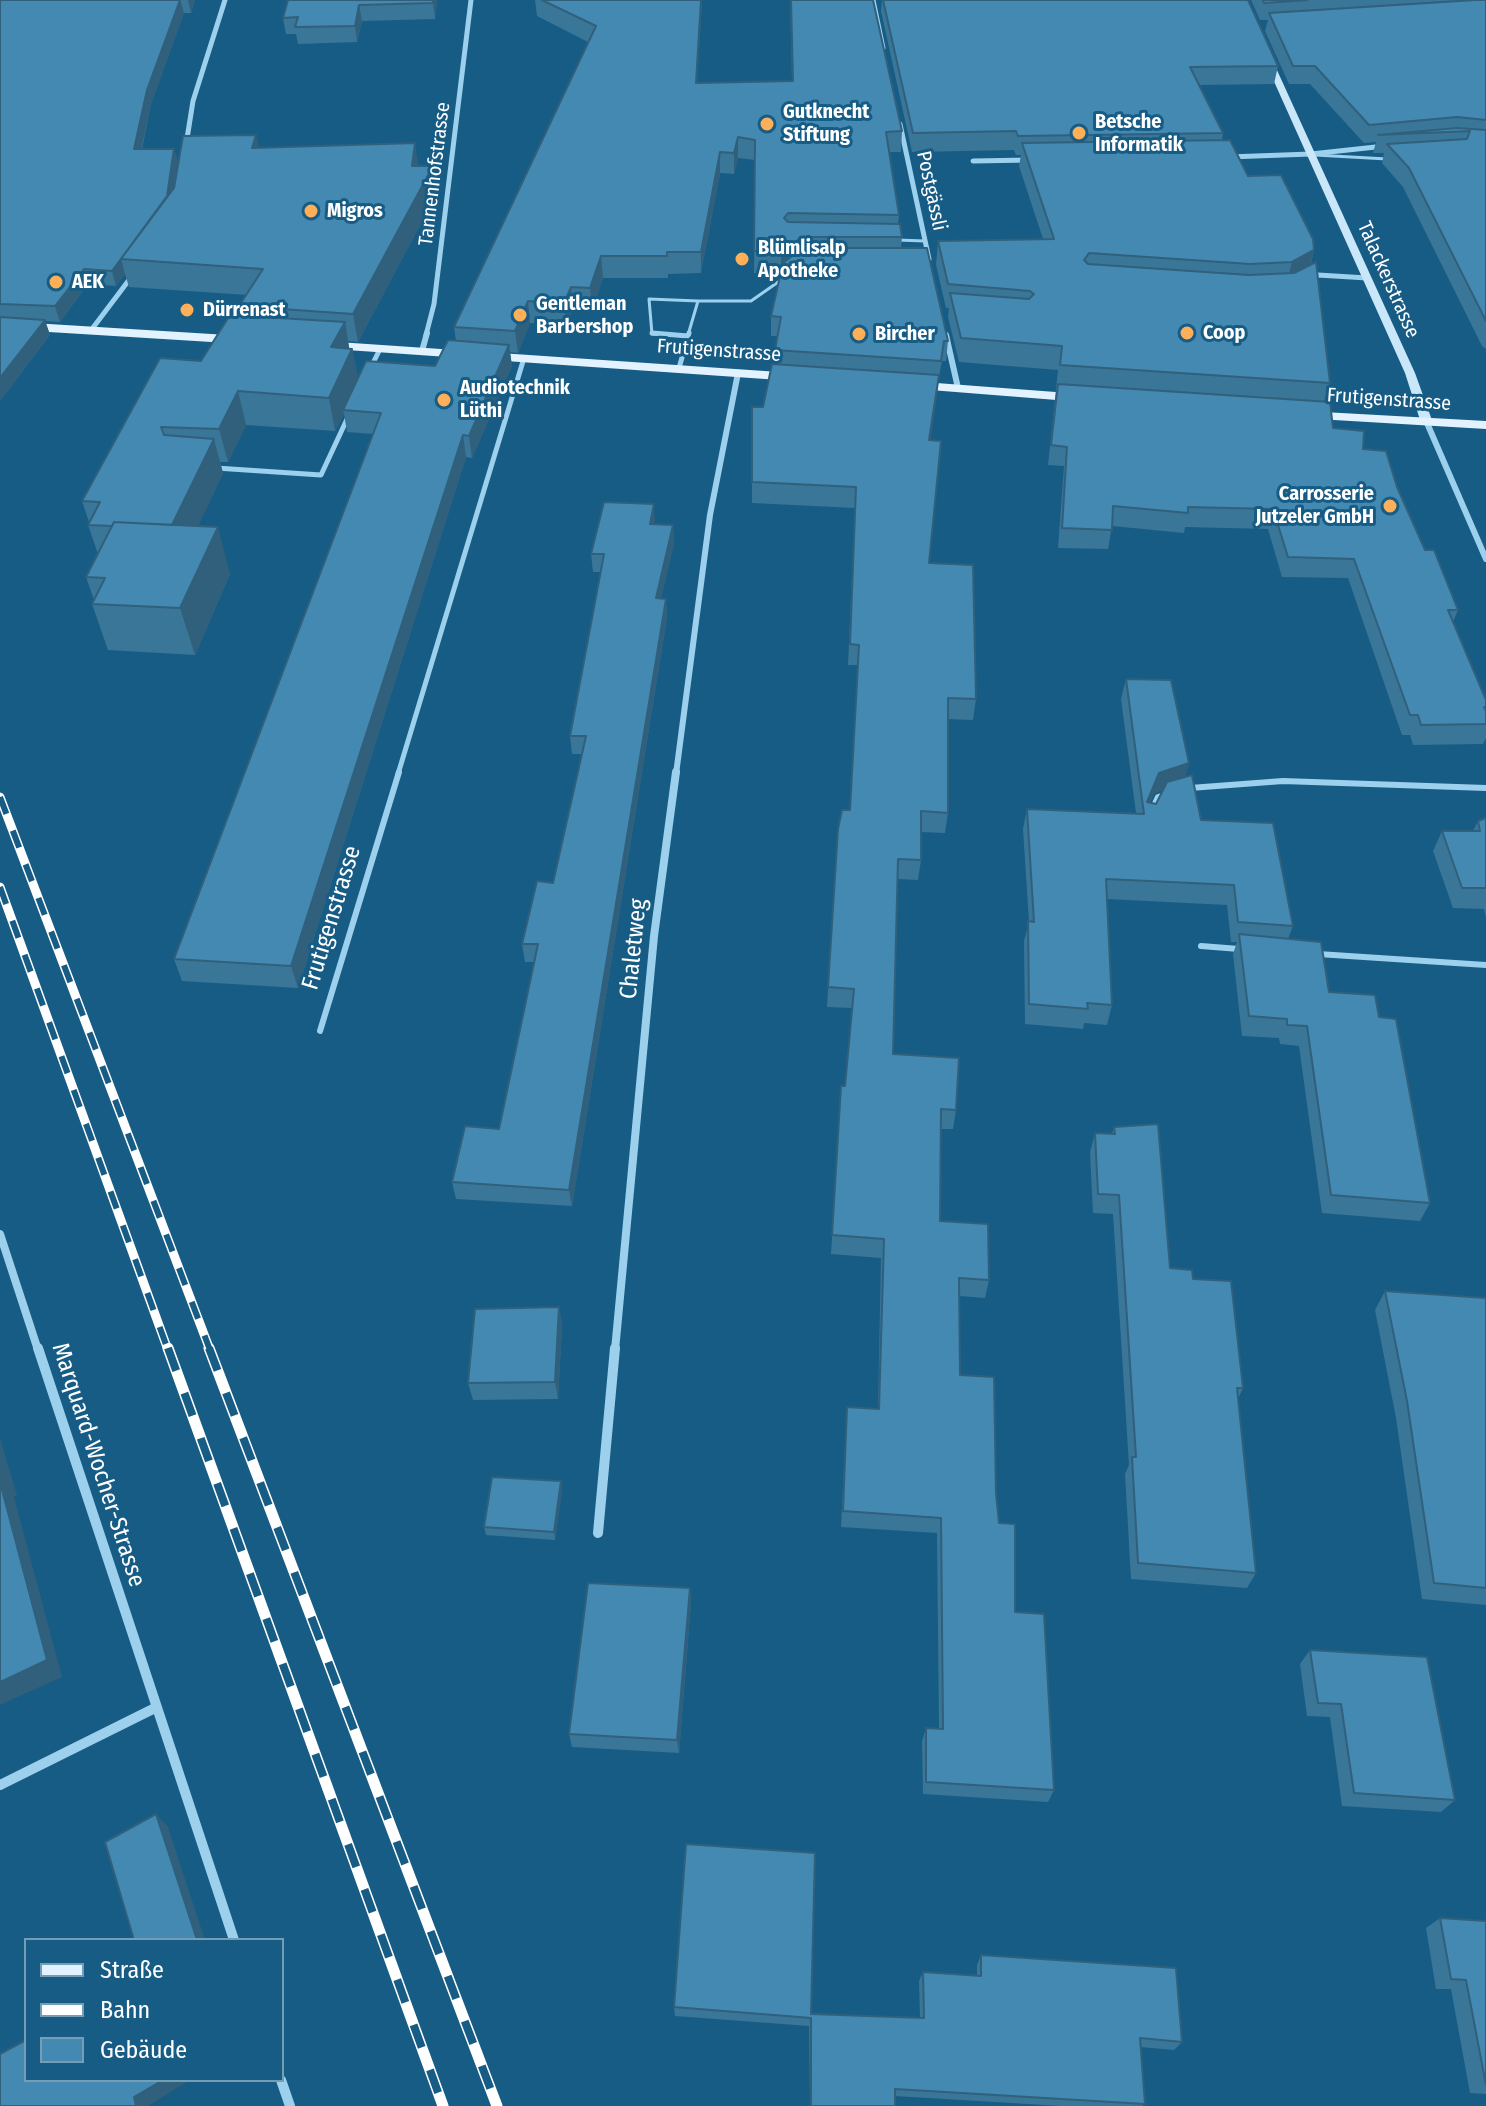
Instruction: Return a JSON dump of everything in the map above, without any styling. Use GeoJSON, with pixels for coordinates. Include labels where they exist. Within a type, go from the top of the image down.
{"type":"FeatureCollection","features":[{"type":"Feature","properties":{"kind":"main road","name":"Talackerstrasse"},"geometry":{"type":"LineString","coordinates":[[1265,51],[1410,373],[1427,423]]}},
{"type":"Feature","properties":{"kind":"main road"},"geometry":{"type":"LineString","coordinates":[[0,325],[257,340]]}},
{"type":"Feature","properties":{"kind":"main road","name":"Frutigenstrasse"},"geometry":{"type":"LineString","coordinates":[[302,343],[817,379]]}},
{"type":"Feature","properties":{"kind":"main road"},"geometry":{"type":"LineString","coordinates":[[896,384],[1099,399]]}},
{"type":"Feature","properties":{"kind":"main road","name":"Frutigenstrasse"},"geometry":{"type":"LineString","coordinates":[[1287,413],[1486,425]]}},
{"type":"Feature","properties":{"kind":"street"},"geometry":{"type":"LineString","coordinates":[[184,158],[193,101],[225,0]]}},
{"type":"Feature","properties":{"kind":"street","name":"Tannenhofstrasse"},"geometry":{"type":"LineString","coordinates":[[422,351],[437,288],[471,0]]}},
{"type":"Feature","properties":{"kind":"street"},"geometry":{"type":"LineString","coordinates":[[873,0],[886,60]]}},
{"type":"Feature","properties":{"kind":"street","name":"Postgässli"},"geometry":{"type":"LineString","coordinates":[[899,120],[930,263]]}},
{"type":"Feature","properties":{"kind":"street"},"geometry":{"type":"LineString","coordinates":[[1219,157],[1311,154],[1390,146]]}},
{"type":"Feature","properties":{"kind":"street"},"geometry":{"type":"LineString","coordinates":[[973,161],[1035,160]]}},
{"type":"Feature","properties":{"kind":"street"},"geometry":{"type":"LineString","coordinates":[[92,329],[135,272]]}},
{"type":"Feature","properties":{"kind":"street"},"geometry":{"type":"LineString","coordinates":[[1298,286],[1318,275],[1367,278]]}},
{"type":"Feature","properties":{"kind":"street"},"geometry":{"type":"LineString","coordinates":[[944,327],[958,388]]}},
{"type":"Feature","properties":{"kind":"street","name":"Chaletweg"},"geometry":{"type":"LineString","coordinates":[[598,1533],[654,936],[710,515],[738,373]]}},
{"type":"Feature","properties":{"kind":"street"},"geometry":{"type":"LineString","coordinates":[[1427,423],[1486,559]]}},
{"type":"Feature","properties":{"kind":"street","name":"Marquard-Wocher-Strasse"},"geometry":{"type":"LineString","coordinates":[[0,1234],[233,1938]]}},
{"type":"Feature","properties":{"kind":"street"},"geometry":{"type":"LineString","coordinates":[[0,1785],[155,1708]]}},
{"type":"Feature","properties":{"kind":"street"},"geometry":{"type":"LineString","coordinates":[[282,2082],[290,2106]]}},
{"type":"Feature","properties":{"kind":"lane"},"geometry":{"type":"LineString","coordinates":[[1311,154],[1362,160],[1396,158]]}},
{"type":"Feature","properties":{"kind":"lane"},"geometry":{"type":"LineString","coordinates":[[895,240],[925,241]]}},
{"type":"Feature","properties":{"kind":"lane"},"geometry":{"type":"LineString","coordinates":[[915,263],[930,263]]}},
{"type":"Feature","properties":{"kind":"lane"},"geometry":{"type":"LineString","coordinates":[[688,336],[652,334],[649,299],[751,301],[770,290],[786,275]]}},
{"type":"Feature","properties":{"kind":"lane"},"geometry":{"type":"LineString","coordinates":[[679,368],[698,301]]}},
{"type":"Feature","properties":{"kind":"lane"},"geometry":{"type":"LineString","coordinates":[[367,377],[380,349]]}},
{"type":"Feature","properties":{"kind":"lane","name":"Frutigenstrasse"},"geometry":{"type":"LineString","coordinates":[[320,1031],[524,358]]}},
{"type":"Feature","properties":{"kind":"lane"},"geometry":{"type":"LineString","coordinates":[[204,467],[321,475],[353,405]]}},
{"type":"Feature","properties":{"kind":"lane"},"geometry":{"type":"LineString","coordinates":[[1147,820],[1158,797],[1189,788],[1283,781],[1486,788]]}},
{"type":"Feature","properties":{"kind":"lane"},"geometry":{"type":"LineString","coordinates":[[1201,946],[1248,950]]}},
{"type":"Feature","properties":{"kind":"lane"},"geometry":{"type":"LineString","coordinates":[[1310,954],[1486,965]]}},
{"type":"Feature","properties":{"kind":"building"},"geometry":{"type":"Polygon","coordinates":[[[0,0],[180,0],[147,90],[134,149],[174,149],[167,196],[112,271],[84,269],[55,306],[0,304],[0,0]]]}},
{"type":"Feature","properties":{"kind":"building"},"geometry":{"type":"Polygon","coordinates":[[[288,0],[433,0],[433,3],[359,5],[355,26],[295,27],[298,17],[283,18],[288,0]]]}},
{"type":"Feature","properties":{"kind":"building"},"geometry":{"type":"Polygon","coordinates":[[[542,0],[701,0],[696,83],[793,81],[791,0],[873,0],[902,131],[886,132],[899,215],[788,213],[784,218],[788,222],[900,224],[902,237],[802,237],[781,251],[754,251],[755,140],[738,137],[734,153],[720,152],[701,252],[667,252],[667,256],[601,256],[590,288],[571,287],[564,304],[528,301],[515,331],[454,327],[596,26],[542,0]]]}},
{"type":"Feature","properties":{"kind":"building"},"geometry":{"type":"Polygon","coordinates":[[[883,0],[1248,0],[1278,66],[1190,67],[1223,133],[1018,136],[1016,131],[913,133],[883,0]]]}},
{"type":"Feature","properties":{"kind":"building"},"geometry":{"type":"Polygon","coordinates":[[[1263,0],[1307,0],[1264,3],[1263,0]]]}},
{"type":"Feature","properties":{"kind":"building"},"geometry":{"type":"Polygon","coordinates":[[[1486,0],[1486,120],[1457,117],[1369,125],[1315,66],[1293,66],[1269,13],[1486,0]]]}},
{"type":"Feature","properties":{"kind":"building"},"geometry":{"type":"Polygon","coordinates":[[[1457,128],[1486,130],[1486,321],[1409,168],[1387,144],[1467,139],[1470,131],[1378,135],[1457,128]]]}},
{"type":"Feature","properties":{"kind":"building","name":"Migros"},"geometry":{"type":"Polygon","coordinates":[[[256,135],[252,148],[415,143],[412,166],[433,166],[353,314],[239,306],[263,269],[121,259],[174,188],[183,136],[256,135]]]}},
{"type":"Feature","properties":{"kind":"building"},"geometry":{"type":"Polygon","coordinates":[[[1230,140],[1248,176],[1281,175],[1313,239],[1314,250],[1292,262],[1250,264],[1089,253],[1084,260],[1088,264],[1249,275],[1294,273],[1316,262],[1330,383],[1060,365],[1062,346],[961,338],[950,293],[1029,299],[1034,294],[1030,291],[948,284],[938,241],[1054,239],[1022,143],[1230,140]]]}},
{"type":"Feature","properties":{"kind":"building"},"geometry":{"type":"Polygon","coordinates":[[[803,248],[927,248],[948,341],[944,341],[941,361],[775,350],[781,317],[771,316],[783,263],[803,248]]]}},
{"type":"Feature","properties":{"kind":"building"},"geometry":{"type":"Polygon","coordinates":[[[230,315],[345,322],[331,347],[352,349],[329,398],[238,391],[219,429],[161,427],[164,435],[214,439],[172,525],[114,522],[112,526],[88,525],[100,502],[82,501],[160,358],[201,361],[230,315]]]}},
{"type":"Feature","properties":{"kind":"building"},"geometry":{"type":"Polygon","coordinates":[[[0,317],[45,320],[0,378],[0,317]]]}},
{"type":"Feature","properties":{"kind":"building"},"geometry":{"type":"Polygon","coordinates":[[[448,340],[509,345],[469,436],[463,435],[291,966],[174,959],[381,413],[343,410],[366,361],[435,366],[448,340]]]}},
{"type":"Feature","properties":{"kind":"building"},"geometry":{"type":"Polygon","coordinates":[[[772,364],[939,375],[929,440],[941,441],[929,563],[973,565],[976,699],[948,698],[948,813],[921,811],[921,860],[898,859],[893,1054],[959,1058],[956,1110],[941,1109],[940,1221],[988,1224],[989,1280],[959,1278],[960,1375],[994,1377],[999,1523],[1015,1524],[1015,1612],[1044,1614],[1054,1790],[926,1782],[926,1728],[943,1729],[941,1518],[843,1511],[847,1407],[879,1409],[884,1239],[832,1235],[841,1086],[845,1086],[854,989],[828,987],[838,829],[842,810],[850,810],[859,645],[850,644],[856,487],[752,482],[752,407],[763,407],[772,364]]]}},
{"type":"Feature","properties":{"kind":"building"},"geometry":{"type":"Polygon","coordinates":[[[1058,384],[1330,402],[1333,428],[1364,431],[1363,449],[1386,451],[1397,487],[1425,550],[1434,550],[1458,610],[1448,610],[1486,700],[1486,724],[1421,725],[1418,715],[1410,715],[1354,559],[1288,557],[1273,509],[1188,507],[1188,513],[1113,506],[1112,530],[1062,528],[1067,447],[1051,445],[1058,384]]]}},
{"type":"Feature","properties":{"kind":"building"},"geometry":{"type":"Polygon","coordinates":[[[604,502],[654,504],[650,524],[673,525],[656,598],[666,599],[569,1190],[452,1182],[465,1126],[499,1129],[538,944],[522,944],[537,881],[553,883],[586,736],[570,736],[604,554],[591,554],[604,502]]]}},
{"type":"Feature","properties":{"kind":"building"},"geometry":{"type":"Polygon","coordinates":[[[114,522],[218,527],[180,608],[92,604],[105,578],[86,577],[114,522]]]}},
{"type":"Feature","properties":{"kind":"building"},"geometry":{"type":"Polygon","coordinates":[[[1126,679],[1171,680],[1189,763],[1159,773],[1147,802],[1156,804],[1167,782],[1192,775],[1201,820],[1273,823],[1293,926],[1238,922],[1234,885],[1106,879],[1112,1005],[1087,1003],[1088,1009],[1029,1004],[1028,921],[1034,922],[1027,809],[1144,814],[1126,679]]]}},
{"type":"Feature","properties":{"kind":"building"},"geometry":{"type":"Polygon","coordinates":[[[1486,818],[1486,888],[1462,888],[1442,831],[1480,831],[1478,821],[1486,818]]]}},
{"type":"Feature","properties":{"kind":"building"},"geometry":{"type":"Polygon","coordinates":[[[1239,934],[1321,942],[1329,992],[1375,995],[1379,1017],[1396,1019],[1430,1203],[1331,1195],[1307,1026],[1287,1025],[1287,1019],[1249,1016],[1239,934]]]}},
{"type":"Feature","properties":{"kind":"building"},"geometry":{"type":"Polygon","coordinates":[[[1158,1124],[1170,1268],[1192,1270],[1193,1279],[1231,1281],[1243,1388],[1237,1388],[1256,1573],[1138,1563],[1132,1457],[1136,1457],[1119,1195],[1098,1194],[1095,1133],[1115,1134],[1114,1127],[1158,1124]]]}},
{"type":"Feature","properties":{"kind":"building"},"geometry":{"type":"Polygon","coordinates":[[[1385,1291],[1486,1298],[1486,1588],[1434,1583],[1407,1401],[1385,1291]]]}},
{"type":"Feature","properties":{"kind":"building"},"geometry":{"type":"Polygon","coordinates":[[[559,1307],[555,1382],[468,1383],[475,1309],[559,1307]]]}},
{"type":"Feature","properties":{"kind":"building"},"geometry":{"type":"Polygon","coordinates":[[[492,1477],[561,1481],[554,1532],[484,1527],[492,1477]]]}},
{"type":"Feature","properties":{"kind":"building"},"geometry":{"type":"Polygon","coordinates":[[[0,1482],[47,1660],[0,1682],[0,1482]]]}},
{"type":"Feature","properties":{"kind":"building"},"geometry":{"type":"Polygon","coordinates":[[[588,1583],[690,1588],[677,1740],[569,1734],[588,1583]]]}},
{"type":"Feature","properties":{"kind":"building"},"geometry":{"type":"Polygon","coordinates":[[[1310,1650],[1427,1657],[1455,1800],[1354,1793],[1341,1704],[1318,1703],[1310,1650]]]}},
{"type":"Feature","properties":{"kind":"building"},"geometry":{"type":"Polygon","coordinates":[[[156,1814],[196,1938],[133,1938],[105,1842],[156,1814]]]}},
{"type":"Feature","properties":{"kind":"building"},"geometry":{"type":"Polygon","coordinates":[[[686,1844],[815,1853],[811,2014],[924,2018],[923,1972],[981,1976],[981,1955],[1176,1968],[1182,2042],[1140,2038],[1145,2104],[895,2089],[895,2106],[811,2106],[811,2018],[674,2007],[686,1844]]]}},
{"type":"Feature","properties":{"kind":"building"},"geometry":{"type":"Polygon","coordinates":[[[1440,1918],[1486,1921],[1486,2085],[1466,1980],[1451,1979],[1440,1918]]]}},
{"type":"Feature","properties":{"kind":"building"},"geometry":{"type":"Polygon","coordinates":[[[24,2041],[24,2082],[160,2082],[134,2097],[136,2106],[0,2106],[0,2054],[24,2041]]]}},
{"type":"Feature","properties":{"kind":"railway"},"geometry":{"type":"LineString","coordinates":[[0,797],[210,1350]]}},
{"type":"Feature","properties":{"kind":"railway"},"geometry":{"type":"LineString","coordinates":[[0,887],[168,1350]]}},
{"type":"Feature","properties":{"kind":"railway"},"geometry":{"type":"LineString","coordinates":[[168,1348],[443,2106]]}},
{"type":"Feature","properties":{"kind":"railway"},"geometry":{"type":"LineString","coordinates":[[209,1348],[497,2106]]}},
{"type":"Feature","properties":{"kind":"place","name":"Gutknecht Stiftung"},"geometry":{"type":"Point","coordinates":[767,124]}},
{"type":"Feature","properties":{"kind":"place","name":"Betsche Informatik"},"geometry":{"type":"Point","coordinates":[1079,133]}},
{"type":"Feature","properties":{"kind":"place","name":"Migros"},"geometry":{"type":"Point","coordinates":[311,211]}},
{"type":"Feature","properties":{"kind":"place","name":"Blümlisalp Apotheke"},"geometry":{"type":"Point","coordinates":[742,259]}},
{"type":"Feature","properties":{"kind":"place","name":"AEK"},"geometry":{"type":"Point","coordinates":[56,282]}},
{"type":"Feature","properties":{"kind":"place","name":"Dürrenast"},"geometry":{"type":"Point","coordinates":[187,310]}},
{"type":"Feature","properties":{"kind":"place","name":"Gentleman Barbershop"},"geometry":{"type":"Point","coordinates":[520,315]}},
{"type":"Feature","properties":{"kind":"place","name":"Coop"},"geometry":{"type":"Point","coordinates":[1187,333]}},
{"type":"Feature","properties":{"kind":"place","name":"Bircher"},"geometry":{"type":"Point","coordinates":[859,334]}},
{"type":"Feature","properties":{"kind":"place","name":"Audiotechnik Lüthi"},"geometry":{"type":"Point","coordinates":[444,400]}},
{"type":"Feature","properties":{"kind":"place","name":"Carrosserie Jutzeler GmbH"},"geometry":{"type":"Point","coordinates":[1390,506]}}]}
